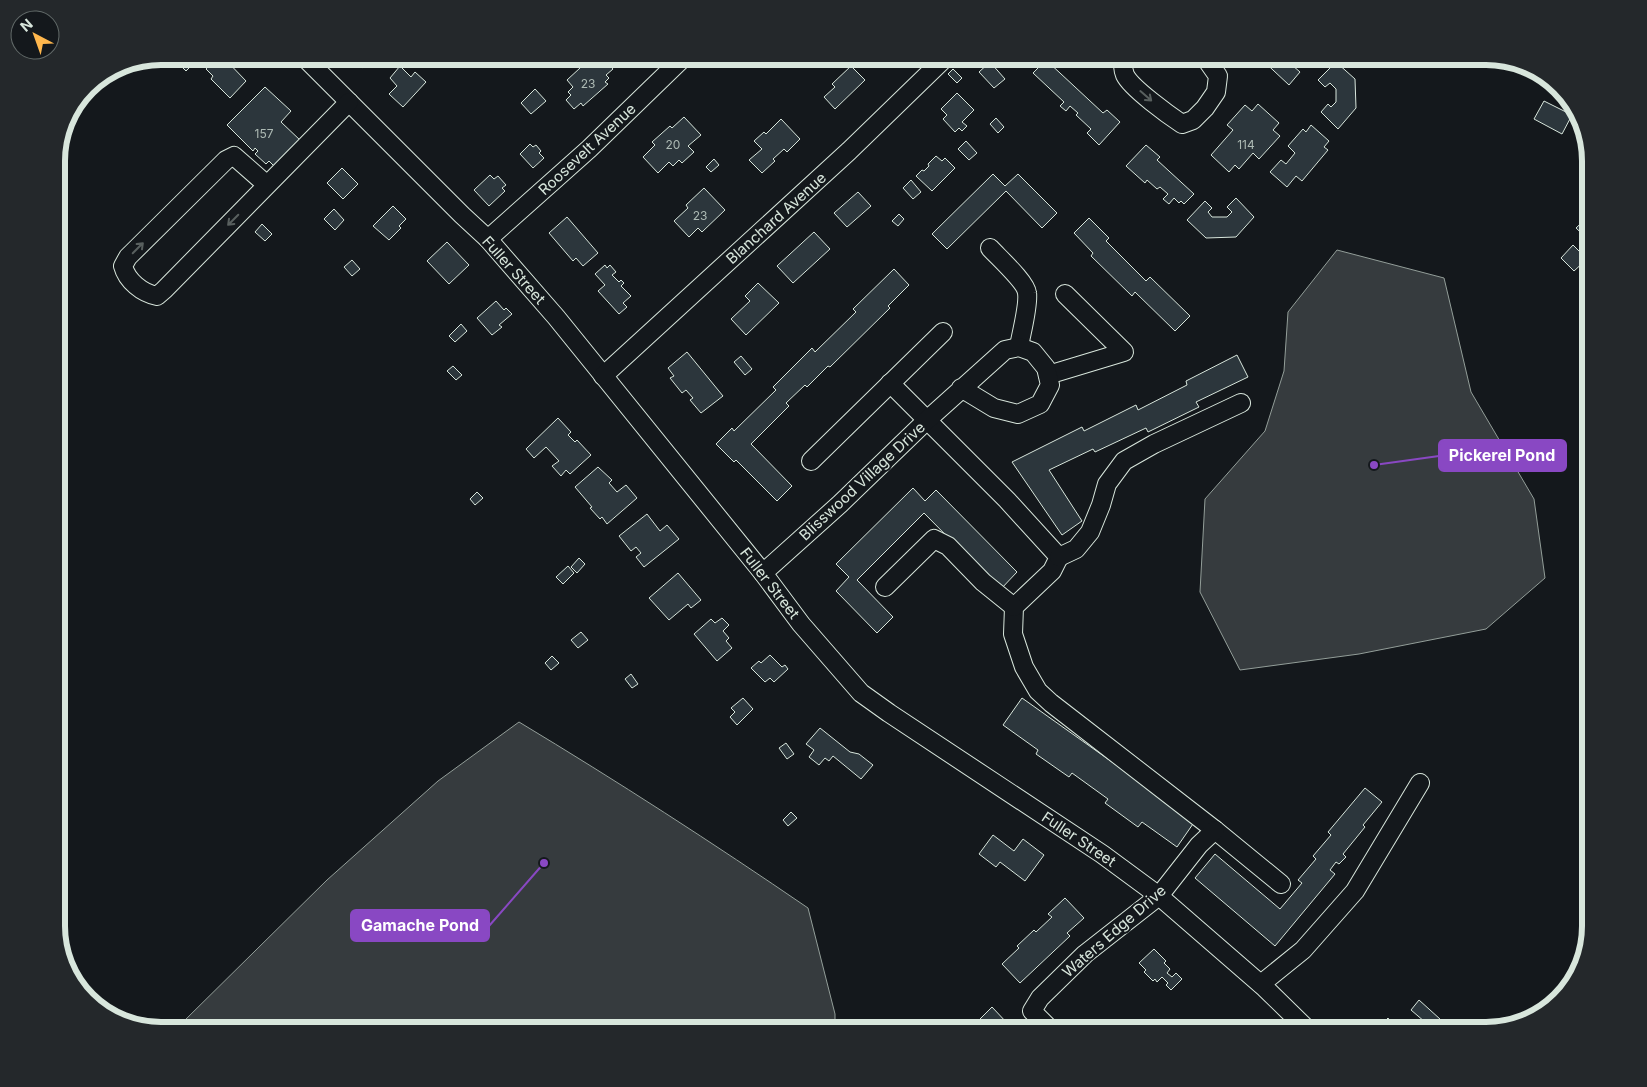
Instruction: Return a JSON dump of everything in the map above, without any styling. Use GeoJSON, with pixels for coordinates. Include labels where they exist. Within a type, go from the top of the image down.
{"type":"FeatureCollection","features":[{"type":"Feature","properties":{"kind":"street","name":"Fuller Street"},"geometry":{"type":"LineString","coordinates":[[312,65],[467,221],[488,239],[556,317],[763,573],[801,624],[862,693],[888,713],[1102,854],[1159,896],[1261,984],[1300,1022]]}},
{"type":"Feature","properties":{"kind":"street","name":"Roosevelt Avenue"},"geometry":{"type":"LineString","coordinates":[[488,239],[589,150],[676,65]]}},
{"type":"Feature","properties":{"kind":"street","name":"Blanchard Avenue"},"geometry":{"type":"LineString","coordinates":[[603,376],[849,151],[938,65]]}},
{"type":"Feature","properties":{"kind":"street"},"geometry":{"type":"LineString","coordinates":[[1123,65],[1125,76],[1138,89],[1167,114],[1182,124],[1193,120],[1205,108],[1216,92],[1218,76],[1210,65]]}},
{"type":"Feature","properties":{"kind":"street"},"geometry":{"type":"LineString","coordinates":[[267,185],[234,156],[226,160],[128,258],[123,266],[125,274],[146,294],[157,296],[267,185],[349,102]]}},
{"type":"Feature","properties":{"kind":"street"},"geometry":{"type":"LineString","coordinates":[[962,388],[994,408],[1018,414],[1040,404],[1050,385],[1046,368],[1032,352],[1019,347],[1027,291],[990,248]]}},
{"type":"Feature","properties":{"kind":"street"},"geometry":{"type":"LineString","coordinates":[[1048,375],[1124,352],[1065,294]]}},
{"type":"Feature","properties":{"kind":"street"},"geometry":{"type":"LineString","coordinates":[[811,461],[943,332]]}},
{"type":"Feature","properties":{"kind":"street","name":"Blisswood Village Drive"},"geometry":{"type":"LineString","coordinates":[[763,573],[1005,350],[1019,347]]}},
{"type":"Feature","properties":{"kind":"street"},"geometry":{"type":"LineString","coordinates":[[890,383],[1007,500],[1059,557]]}},
{"type":"Feature","properties":{"kind":"street"},"geometry":{"type":"LineString","coordinates":[[1241,403],[1154,444],[1124,461],[1107,484],[1101,506],[1090,532],[1076,549],[1059,557],[1052,571],[1014,607],[1013,634],[1024,667],[1038,691],[1051,704],[1215,830],[1281,884]]}},
{"type":"Feature","properties":{"kind":"street"},"geometry":{"type":"LineString","coordinates":[[885,587],[934,539],[948,546],[983,582],[1014,607]]}},
{"type":"Feature","properties":{"kind":"street"},"geometry":{"type":"LineString","coordinates":[[1261,984],[1303,950],[1355,891],[1420,783]]}},
{"type":"Feature","properties":{"kind":"street","name":"Waters Edge Drive"},"geometry":{"type":"LineString","coordinates":[[1043,1022],[1032,1012],[1040,998],[1085,954],[1159,896],[1199,845],[1215,830]]}},
{"type":"Feature","properties":{"kind":"shaded area"},"geometry":{"type":"Polygon","coordinates":[[[1337,250],[1444,278],[1471,392],[1534,499],[1545,578],[1486,629],[1359,654],[1240,670],[1200,592],[1205,499],[1265,431],[1284,371],[1288,312],[1337,250]]]}},
{"type":"Feature","properties":{"kind":"shaded area"},"geometry":{"type":"Polygon","coordinates":[[[519,722],[665,813],[808,908],[835,1014],[835,1022],[183,1022],[327,880],[438,781],[519,722]]]}},
{"type":"Feature","properties":{"kind":"building"},"geometry":{"type":"Polygon","coordinates":[[[180,65],[192,65],[186,71],[180,65]]]}},
{"type":"Feature","properties":{"kind":"building"},"geometry":{"type":"Polygon","coordinates":[[[210,65],[231,65],[246,81],[230,98],[211,79],[213,76],[206,69],[210,65]]]}},
{"type":"Feature","properties":{"kind":"building"},"geometry":{"type":"Polygon","coordinates":[[[577,65],[609,65],[613,69],[606,75],[609,78],[605,82],[608,84],[583,106],[581,103],[574,109],[566,100],[571,95],[568,92],[573,87],[567,80],[580,68],[577,65]]]}},
{"type":"Feature","properties":{"kind":"building"},"geometry":{"type":"Polygon","coordinates":[[[987,65],[993,65],[1005,79],[994,88],[979,72],[987,65]]]}},
{"type":"Feature","properties":{"kind":"building"},"geometry":{"type":"Polygon","coordinates":[[[1041,65],[1051,65],[1103,113],[1107,110],[1120,122],[1099,145],[1087,133],[1091,129],[1076,115],[1078,113],[1070,106],[1066,111],[1060,106],[1064,102],[1033,73],[1041,65]]]}},
{"type":"Feature","properties":{"kind":"building"},"geometry":{"type":"Polygon","coordinates":[[[1268,65],[1292,65],[1300,72],[1289,85],[1268,65]]]}},
{"type":"Feature","properties":{"kind":"building"},"geometry":{"type":"Polygon","coordinates":[[[1333,65],[1339,65],[1355,79],[1356,108],[1338,129],[1321,112],[1328,104],[1331,107],[1336,102],[1336,89],[1330,83],[1325,87],[1318,80],[1333,65]]]}},
{"type":"Feature","properties":{"kind":"building"},"geometry":{"type":"Polygon","coordinates":[[[400,66],[411,77],[415,72],[426,82],[403,107],[389,94],[397,86],[390,78],[400,66]]]}},
{"type":"Feature","properties":{"kind":"building"},"geometry":{"type":"Polygon","coordinates":[[[851,66],[865,80],[835,109],[824,97],[835,87],[832,84],[851,66]]]}},
{"type":"Feature","properties":{"kind":"building"},"geometry":{"type":"Polygon","coordinates":[[[953,69],[962,78],[957,83],[948,74],[953,69]]]}},
{"type":"Feature","properties":{"kind":"building"},"geometry":{"type":"Polygon","coordinates":[[[265,87],[291,111],[281,122],[301,141],[276,168],[269,161],[266,164],[255,154],[258,151],[255,148],[253,151],[227,125],[265,87]]]}},
{"type":"Feature","properties":{"kind":"building"},"geometry":{"type":"Polygon","coordinates":[[[535,89],[546,101],[531,114],[521,103],[535,89]]]}},
{"type":"Feature","properties":{"kind":"building"},"geometry":{"type":"Polygon","coordinates":[[[957,93],[974,110],[962,122],[967,126],[962,131],[959,128],[955,132],[943,119],[947,115],[941,109],[957,93]]]}},
{"type":"Feature","properties":{"kind":"building"},"geometry":{"type":"Polygon","coordinates":[[[1544,101],[1569,114],[1571,117],[1562,134],[1534,119],[1544,101]]]}},
{"type":"Feature","properties":{"kind":"building"},"geometry":{"type":"Polygon","coordinates":[[[1258,104],[1279,123],[1273,130],[1280,136],[1259,159],[1253,153],[1239,169],[1235,165],[1229,172],[1211,155],[1233,130],[1227,125],[1245,105],[1252,111],[1258,104]]]}},
{"type":"Feature","properties":{"kind":"building"},"geometry":{"type":"Polygon","coordinates":[[[684,117],[701,135],[688,146],[694,152],[682,163],[679,160],[673,166],[669,162],[658,173],[643,157],[655,145],[652,142],[670,126],[672,128],[684,117]]]}},
{"type":"Feature","properties":{"kind":"building"},"geometry":{"type":"Polygon","coordinates":[[[996,118],[1004,127],[998,133],[990,124],[996,118]]]}},
{"type":"Feature","properties":{"kind":"building"},"geometry":{"type":"Polygon","coordinates":[[[781,119],[800,139],[787,152],[784,149],[762,173],[749,160],[762,149],[754,141],[764,132],[766,134],[781,119]]]}},
{"type":"Feature","properties":{"kind":"building"},"geometry":{"type":"Polygon","coordinates":[[[1311,125],[1329,141],[1324,147],[1328,150],[1302,181],[1296,176],[1287,187],[1270,172],[1281,160],[1286,164],[1295,153],[1288,146],[1303,129],[1306,132],[1311,125]]]}},
{"type":"Feature","properties":{"kind":"building"},"geometry":{"type":"Polygon","coordinates":[[[966,141],[977,153],[969,160],[958,149],[966,141]]]}},
{"type":"Feature","properties":{"kind":"building"},"geometry":{"type":"Polygon","coordinates":[[[530,144],[533,147],[536,145],[541,151],[539,153],[544,158],[533,168],[520,154],[530,144]]]}},
{"type":"Feature","properties":{"kind":"building"},"geometry":{"type":"Polygon","coordinates":[[[1146,145],[1160,157],[1157,160],[1194,194],[1184,204],[1181,201],[1179,203],[1174,198],[1169,204],[1163,199],[1168,194],[1160,187],[1157,189],[1147,180],[1145,183],[1126,166],[1146,145]]]}},
{"type":"Feature","properties":{"kind":"building"},"geometry":{"type":"Polygon","coordinates":[[[936,156],[942,161],[945,158],[955,168],[932,191],[916,176],[929,166],[928,164],[936,156]]]}},
{"type":"Feature","properties":{"kind":"building"},"geometry":{"type":"Polygon","coordinates":[[[714,159],[719,165],[711,172],[706,167],[714,159]]]}},
{"type":"Feature","properties":{"kind":"building"},"geometry":{"type":"Polygon","coordinates":[[[342,168],[358,184],[343,199],[327,183],[342,168]]]}},
{"type":"Feature","properties":{"kind":"building"},"geometry":{"type":"Polygon","coordinates":[[[993,174],[1005,186],[1018,174],[1057,213],[1042,228],[1006,191],[947,249],[932,234],[993,174]]]}},
{"type":"Feature","properties":{"kind":"building"},"geometry":{"type":"Polygon","coordinates":[[[490,175],[494,179],[498,176],[506,185],[502,188],[505,191],[489,206],[474,190],[490,175]]]}},
{"type":"Feature","properties":{"kind":"building"},"geometry":{"type":"Polygon","coordinates":[[[911,180],[921,192],[913,199],[903,188],[911,180]]]}},
{"type":"Feature","properties":{"kind":"building"},"geometry":{"type":"Polygon","coordinates":[[[704,188],[725,210],[702,232],[698,228],[689,237],[674,221],[688,208],[686,205],[704,188]]]}},
{"type":"Feature","properties":{"kind":"building"},"geometry":{"type":"Polygon","coordinates":[[[858,192],[871,206],[847,227],[834,213],[858,192]]]}},
{"type":"Feature","properties":{"kind":"building"},"geometry":{"type":"Polygon","coordinates":[[[1236,198],[1254,217],[1236,237],[1206,238],[1187,220],[1205,201],[1212,208],[1208,212],[1212,217],[1227,217],[1232,212],[1227,207],[1236,198]]]}},
{"type":"Feature","properties":{"kind":"building"},"geometry":{"type":"Polygon","coordinates":[[[393,206],[406,219],[399,226],[401,228],[389,240],[373,226],[393,206]]]}},
{"type":"Feature","properties":{"kind":"building"},"geometry":{"type":"Polygon","coordinates":[[[334,209],[344,220],[335,230],[324,219],[334,209]]]}},
{"type":"Feature","properties":{"kind":"building"},"geometry":{"type":"Polygon","coordinates":[[[899,214],[904,219],[898,226],[892,221],[899,214]]]}},
{"type":"Feature","properties":{"kind":"building"},"geometry":{"type":"Polygon","coordinates":[[[567,217],[598,253],[583,266],[576,258],[573,261],[549,233],[567,217]]]}},
{"type":"Feature","properties":{"kind":"building"},"geometry":{"type":"Polygon","coordinates":[[[1089,218],[1109,238],[1106,241],[1146,281],[1150,277],[1190,316],[1175,331],[1135,292],[1132,296],[1091,256],[1093,253],[1074,233],[1089,218]]]}},
{"type":"Feature","properties":{"kind":"building"},"geometry":{"type":"Polygon","coordinates":[[[1582,222],[1582,234],[1576,228],[1582,222]]]}},
{"type":"Feature","properties":{"kind":"building"},"geometry":{"type":"Polygon","coordinates":[[[262,224],[272,234],[265,241],[255,232],[262,224]]]}},
{"type":"Feature","properties":{"kind":"building"},"geometry":{"type":"Polygon","coordinates":[[[814,232],[830,249],[793,283],[777,266],[814,232]]]}},
{"type":"Feature","properties":{"kind":"building"},"geometry":{"type":"Polygon","coordinates":[[[447,242],[469,265],[449,284],[427,261],[447,242]]]}},
{"type":"Feature","properties":{"kind":"building"},"geometry":{"type":"Polygon","coordinates":[[[1573,245],[1582,254],[1582,264],[1574,271],[1561,258],[1573,245]]]}},
{"type":"Feature","properties":{"kind":"building"},"geometry":{"type":"Polygon","coordinates":[[[352,260],[360,269],[352,276],[344,267],[352,260]]]}},
{"type":"Feature","properties":{"kind":"building"},"geometry":{"type":"Polygon","coordinates":[[[605,265],[607,268],[610,265],[616,272],[612,275],[619,282],[621,280],[624,283],[621,286],[631,296],[623,303],[627,307],[619,314],[598,291],[605,285],[595,274],[605,265]]]}},
{"type":"Feature","properties":{"kind":"building"},"geometry":{"type":"Polygon","coordinates":[[[894,269],[909,285],[888,306],[890,308],[830,367],[828,366],[807,387],[805,385],[786,403],[789,406],[751,444],[792,486],[777,501],[736,460],[734,462],[716,444],[732,428],[734,431],[776,390],[773,387],[812,348],[815,352],[856,312],[853,309],[894,269]]]}},
{"type":"Feature","properties":{"kind":"building"},"geometry":{"type":"Polygon","coordinates":[[[758,283],[779,303],[746,335],[731,319],[750,301],[745,296],[758,283]]]}},
{"type":"Feature","properties":{"kind":"building"},"geometry":{"type":"Polygon","coordinates":[[[496,301],[504,310],[506,308],[512,314],[499,325],[502,327],[492,335],[477,318],[496,301]]]}},
{"type":"Feature","properties":{"kind":"building"},"geometry":{"type":"Polygon","coordinates":[[[461,324],[467,331],[455,342],[449,336],[461,324]]]}},
{"type":"Feature","properties":{"kind":"building"},"geometry":{"type":"Polygon","coordinates":[[[687,352],[723,396],[701,413],[690,400],[693,398],[686,390],[682,393],[670,378],[674,376],[668,368],[687,352]]]}},
{"type":"Feature","properties":{"kind":"building"},"geometry":{"type":"Polygon","coordinates":[[[1237,355],[1248,377],[1196,402],[1199,407],[1148,432],[1146,428],[1095,452],[1093,449],[1049,470],[1082,521],[1062,535],[1012,462],[1082,427],[1084,431],[1136,405],[1138,410],[1187,385],[1186,381],[1237,355]]]}},
{"type":"Feature","properties":{"kind":"building"},"geometry":{"type":"Polygon","coordinates":[[[741,356],[752,369],[745,375],[734,362],[741,356]]]}},
{"type":"Feature","properties":{"kind":"building"},"geometry":{"type":"Polygon","coordinates":[[[453,366],[462,375],[456,380],[447,371],[453,366]]]}},
{"type":"Feature","properties":{"kind":"building"},"geometry":{"type":"Polygon","coordinates":[[[558,418],[571,432],[568,435],[575,442],[577,440],[591,455],[570,474],[566,470],[561,476],[552,466],[559,461],[546,447],[534,458],[526,449],[558,418]]]}},
{"type":"Feature","properties":{"kind":"building"},"geometry":{"type":"Polygon","coordinates":[[[598,467],[612,480],[609,483],[617,492],[626,485],[637,498],[607,524],[602,517],[600,519],[590,508],[592,507],[575,487],[598,467]]]}},
{"type":"Feature","properties":{"kind":"building"},"geometry":{"type":"Polygon","coordinates":[[[913,488],[925,501],[936,490],[1017,572],[1000,590],[924,513],[857,580],[893,617],[877,633],[836,591],[849,577],[836,564],[913,488]]]}},
{"type":"Feature","properties":{"kind":"building"},"geometry":{"type":"Polygon","coordinates":[[[477,492],[483,498],[475,505],[470,499],[477,492]]]}},
{"type":"Feature","properties":{"kind":"building"},"geometry":{"type":"Polygon","coordinates":[[[647,514],[660,531],[667,525],[679,539],[644,567],[636,557],[641,553],[636,547],[631,551],[619,536],[647,514]]]}},
{"type":"Feature","properties":{"kind":"building"},"geometry":{"type":"Polygon","coordinates":[[[579,558],[585,564],[577,573],[571,567],[579,558]]]}},
{"type":"Feature","properties":{"kind":"building"},"geometry":{"type":"Polygon","coordinates":[[[568,566],[574,573],[563,584],[556,577],[568,566]]]}},
{"type":"Feature","properties":{"kind":"building"},"geometry":{"type":"Polygon","coordinates":[[[678,573],[701,600],[691,608],[688,604],[669,620],[649,598],[678,573]]]}},
{"type":"Feature","properties":{"kind":"building"},"geometry":{"type":"Polygon","coordinates":[[[722,618],[729,625],[723,631],[729,638],[726,641],[732,648],[717,661],[694,634],[711,619],[715,623],[722,618]]]}},
{"type":"Feature","properties":{"kind":"building"},"geometry":{"type":"Polygon","coordinates":[[[581,632],[588,640],[578,648],[571,640],[581,632]]]}},
{"type":"Feature","properties":{"kind":"building"},"geometry":{"type":"Polygon","coordinates":[[[770,655],[782,667],[785,665],[788,669],[774,682],[770,678],[765,682],[751,668],[759,661],[761,663],[770,655]]]}},
{"type":"Feature","properties":{"kind":"building"},"geometry":{"type":"Polygon","coordinates":[[[552,656],[559,663],[551,670],[545,663],[552,656]]]}},
{"type":"Feature","properties":{"kind":"building"},"geometry":{"type":"Polygon","coordinates":[[[631,674],[638,684],[632,688],[625,679],[631,674]]]}},
{"type":"Feature","properties":{"kind":"building"},"geometry":{"type":"Polygon","coordinates":[[[743,698],[753,709],[737,725],[730,717],[735,712],[731,708],[743,698]]]}},
{"type":"Feature","properties":{"kind":"building"},"geometry":{"type":"Polygon","coordinates":[[[1022,698],[1195,821],[1177,847],[1142,822],[1138,827],[1105,803],[1108,799],[1072,773],[1069,777],[1036,754],[1038,750],[1003,725],[1022,698]]]}},
{"type":"Feature","properties":{"kind":"building"},"geometry":{"type":"Polygon","coordinates":[[[820,728],[850,752],[859,754],[873,765],[861,779],[833,756],[829,761],[825,758],[819,765],[809,757],[814,750],[806,744],[820,728]]]}},
{"type":"Feature","properties":{"kind":"building"},"geometry":{"type":"Polygon","coordinates":[[[786,743],[794,754],[787,759],[779,748],[786,743]]]}},
{"type":"Feature","properties":{"kind":"building"},"geometry":{"type":"Polygon","coordinates":[[[1365,788],[1382,802],[1343,854],[1346,857],[1339,864],[1336,862],[1330,870],[1335,874],[1275,946],[1195,878],[1215,854],[1280,909],[1302,883],[1298,880],[1316,859],[1313,856],[1331,835],[1328,832],[1365,788]]]}},
{"type":"Feature","properties":{"kind":"building"},"geometry":{"type":"Polygon","coordinates":[[[791,812],[797,818],[788,826],[783,820],[791,812]]]}},
{"type":"Feature","properties":{"kind":"building"},"geometry":{"type":"Polygon","coordinates":[[[993,835],[1014,851],[1023,839],[1044,855],[1025,881],[1000,862],[996,867],[979,854],[993,835]]]}},
{"type":"Feature","properties":{"kind":"building"},"geometry":{"type":"Polygon","coordinates":[[[1065,898],[1084,918],[1067,933],[1070,936],[1020,983],[1002,964],[1034,930],[1036,932],[1052,917],[1048,914],[1065,898]]]}},
{"type":"Feature","properties":{"kind":"building"},"geometry":{"type":"Polygon","coordinates":[[[1154,949],[1166,961],[1164,963],[1170,969],[1167,973],[1172,977],[1176,973],[1182,979],[1171,990],[1166,985],[1168,983],[1162,977],[1157,982],[1155,979],[1153,981],[1144,972],[1146,970],[1139,963],[1154,949]]]}},
{"type":"Feature","properties":{"kind":"building"},"geometry":{"type":"Polygon","coordinates":[[[1419,1000],[1440,1019],[1437,1022],[1425,1022],[1411,1010],[1419,1000]]]}},
{"type":"Feature","properties":{"kind":"building"},"geometry":{"type":"Polygon","coordinates":[[[992,1007],[1006,1022],[977,1022],[992,1007]]]}},
{"type":"Feature","properties":{"kind":"building"},"geometry":{"type":"Polygon","coordinates":[[[1388,1018],[1391,1022],[1380,1022],[1383,1019],[1385,1021],[1388,1018]]]}},
{"type":"Feature","properties":{"kind":"place","name":"Pickerel Pond"},"geometry":{"type":"Point","coordinates":[1374,465]}},
{"type":"Feature","properties":{"kind":"place","name":"Gamache Pond"},"geometry":{"type":"Point","coordinates":[544,863]}}]}
